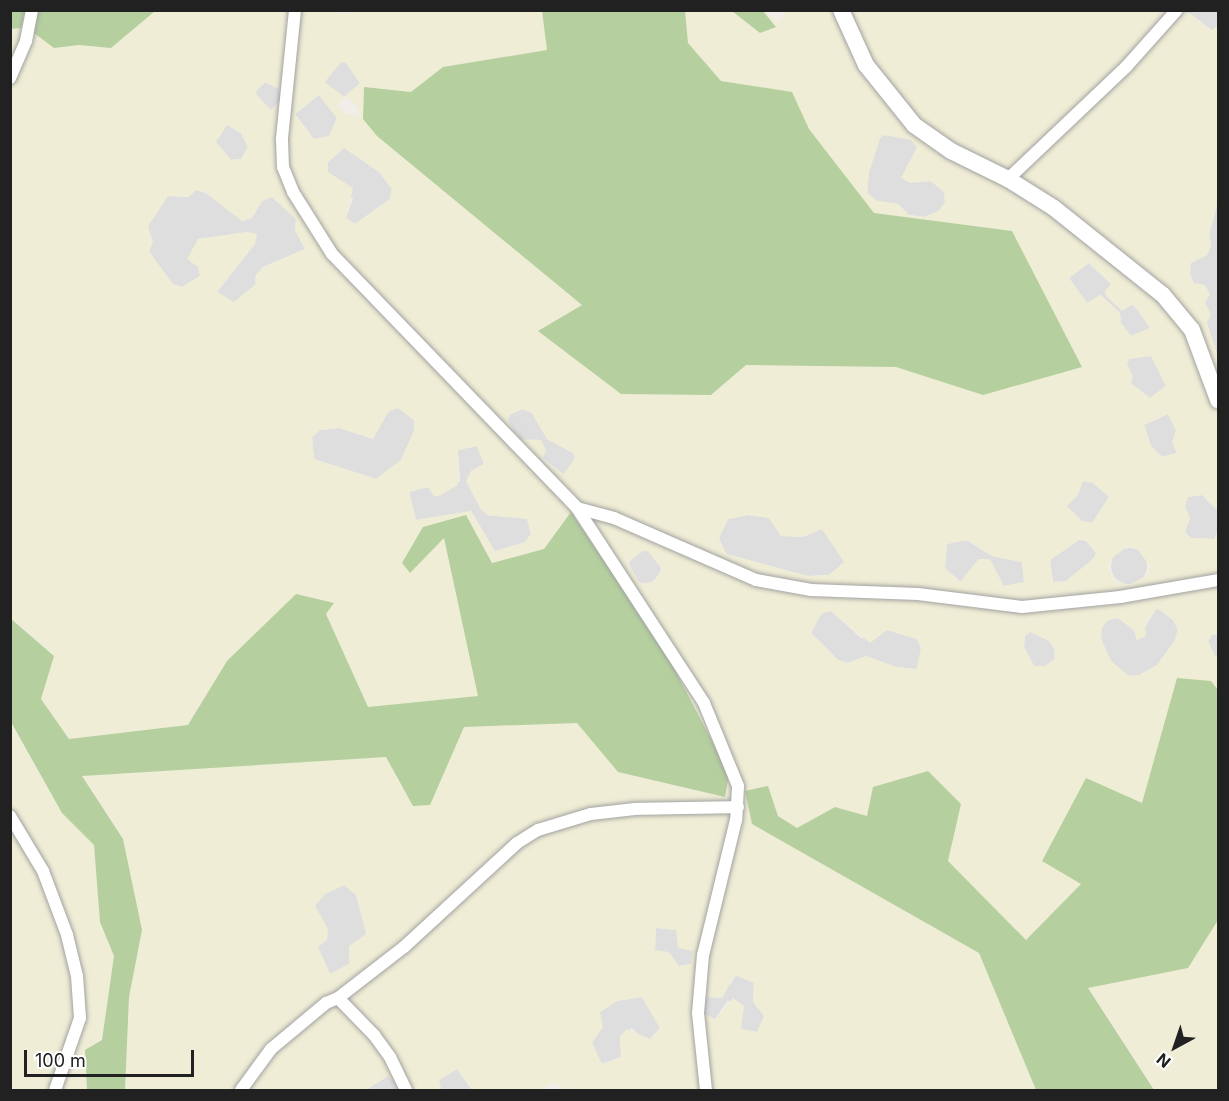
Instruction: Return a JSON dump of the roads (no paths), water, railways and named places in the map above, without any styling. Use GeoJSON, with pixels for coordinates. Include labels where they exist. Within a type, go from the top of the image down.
{"type":"FeatureCollection","features":[{"type":"Feature","properties":{"kind":"street"},"geometry":{"type":"LineString","coordinates":[[10,78],[26,41],[32,10]]}},
{"type":"Feature","properties":{"kind":"street"},"geometry":{"type":"LineString","coordinates":[[295,10],[282,139],[283,167],[293,192],[332,254],[577,508],[704,702],[733,768],[738,807],[703,955],[698,1013],[706,1090]]}},
{"type":"Feature","properties":{"kind":"street"},"geometry":{"type":"LineString","coordinates":[[841,10],[866,65],[914,125],[951,152],[1008,179],[1080,227],[1163,295],[1192,330],[1218,400]]}},
{"type":"Feature","properties":{"kind":"street"},"geometry":{"type":"LineString","coordinates":[[1008,179],[1126,67],[1177,10]]}},
{"type":"Feature","properties":{"kind":"street"},"geometry":{"type":"LineString","coordinates":[[577,508],[614,519],[756,580],[811,590],[918,594],[1022,606],[1120,597],[1218,580]]}},
{"type":"Feature","properties":{"kind":"street"},"geometry":{"type":"LineString","coordinates":[[241,1090],[271,1049],[326,1003],[338,999],[404,947],[517,843],[538,830],[591,814],[635,809],[738,807]]}},
{"type":"Feature","properties":{"kind":"street"},"geometry":{"type":"LineString","coordinates":[[10,816],[43,871],[67,935],[77,976],[80,1018],[55,1090]]}},
{"type":"Feature","properties":{"kind":"street"},"geometry":{"type":"LineString","coordinates":[[338,999],[385,1050],[406,1090]]}}]}
